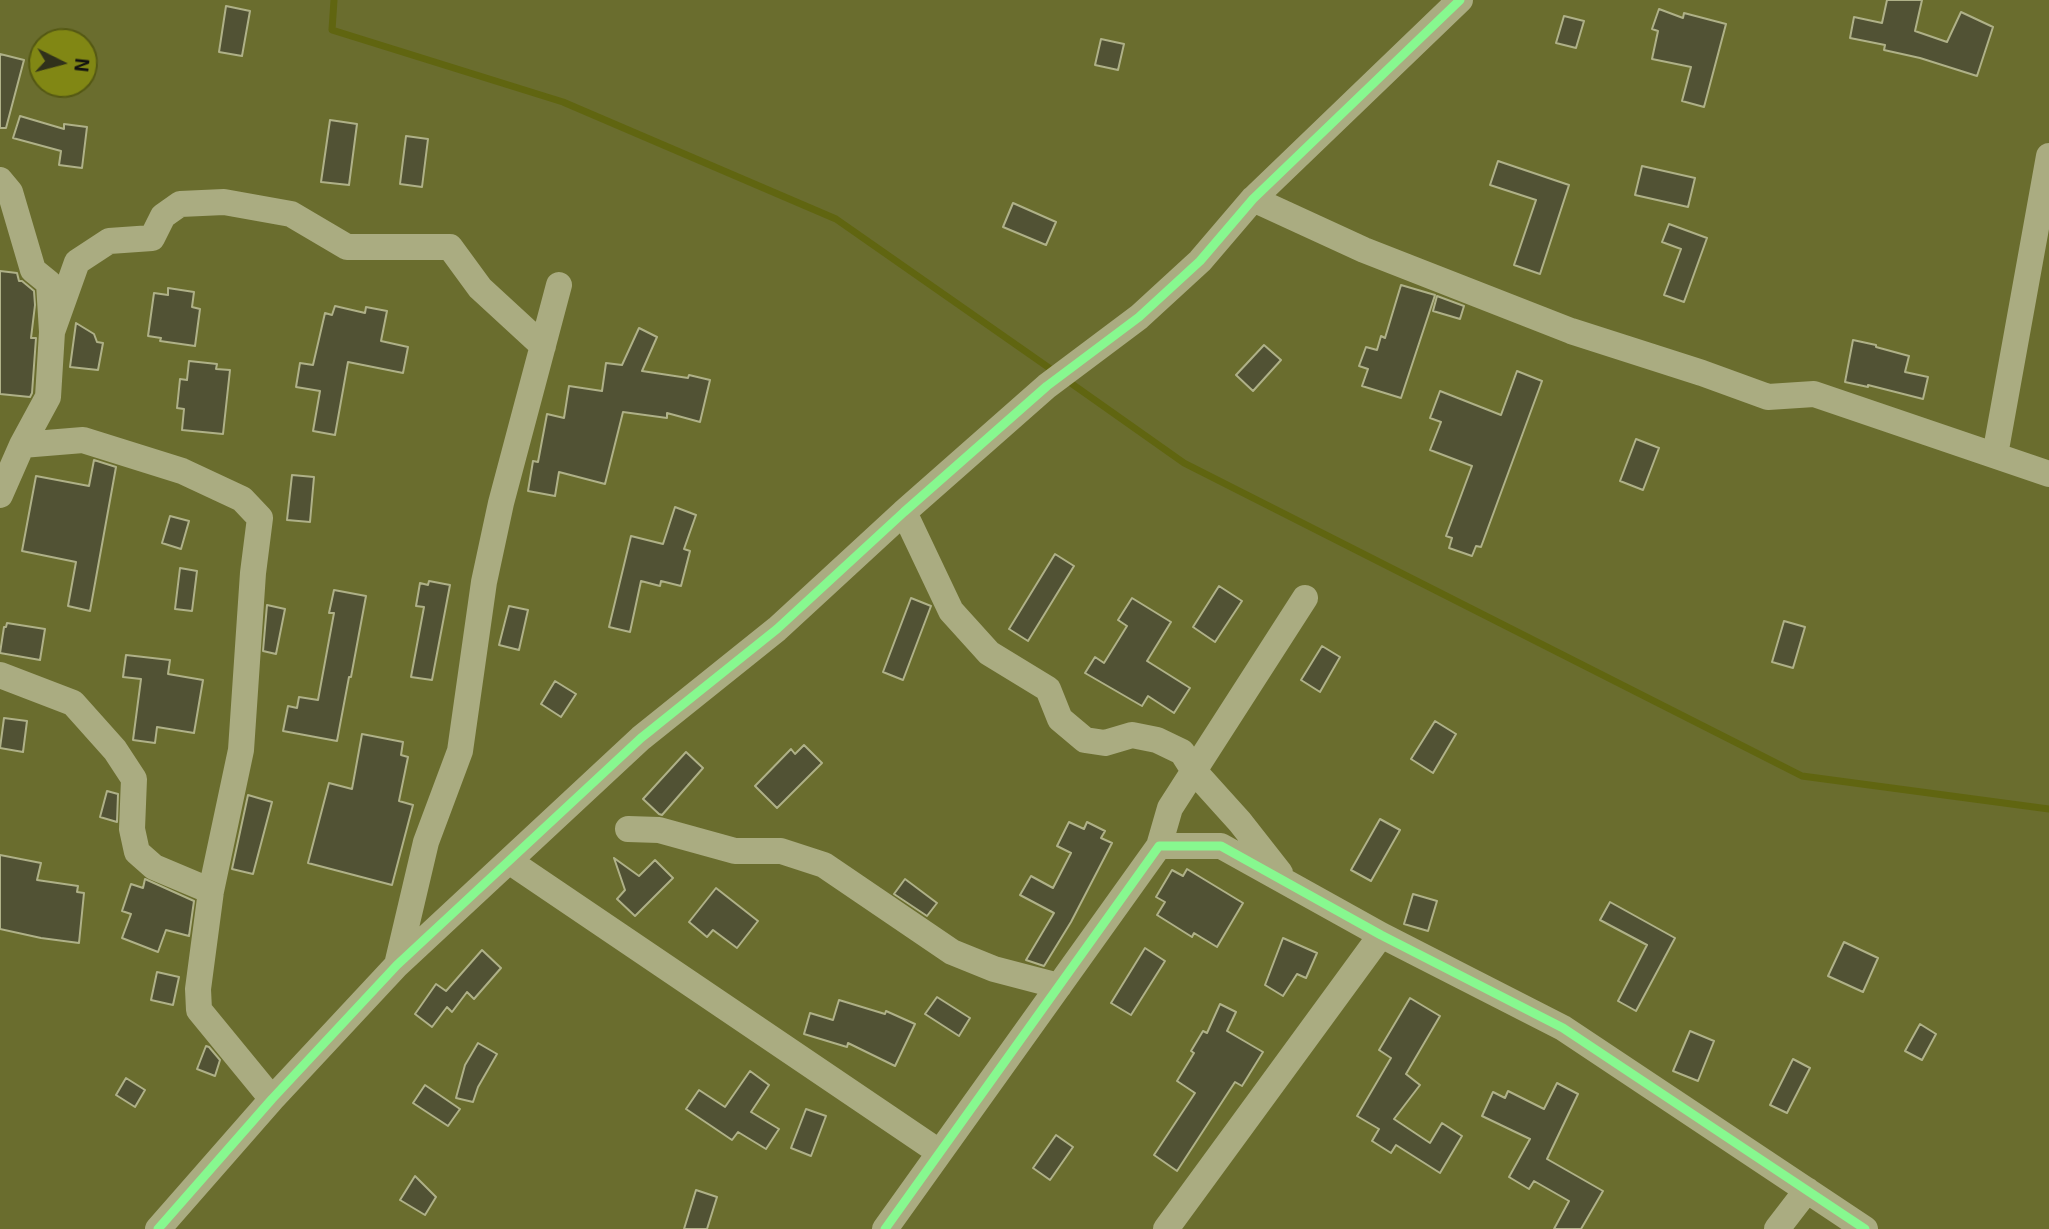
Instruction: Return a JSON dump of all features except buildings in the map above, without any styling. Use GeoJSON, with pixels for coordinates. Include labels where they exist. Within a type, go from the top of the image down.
{"type":"FeatureCollection","features":[{"type":"Feature","properties":{"kind":"street"},"geometry":{"type":"LineString","coordinates":[[158,1229],[272,1099],[397,965],[641,738],[777,629],[1047,386],[1139,317],[1200,261],[1253,199],[1460,0]]}},
{"type":"Feature","properties":{"kind":"street"},"geometry":{"type":"LineString","coordinates":[[1995,455],[2049,156]]}},
{"type":"Feature","properties":{"kind":"street"},"geometry":{"type":"LineString","coordinates":[[0,180],[10,192],[33,270],[49,283],[52,332],[48,397],[22,445],[0,495]]}},
{"type":"Feature","properties":{"kind":"street"},"geometry":{"type":"LineString","coordinates":[[1253,199],[1364,250],[1570,331],[1768,397],[1814,394],[2049,474]]}},
{"type":"Feature","properties":{"kind":"street"},"geometry":{"type":"LineString","coordinates":[[52,332],[77,262],[109,241],[152,238],[163,216],[180,204],[225,202],[291,214],[347,247],[450,247],[480,288],[543,346]]}},
{"type":"Feature","properties":{"kind":"street"},"geometry":{"type":"LineString","coordinates":[[397,965],[426,842],[460,751],[484,582],[501,503],[559,285]]}},
{"type":"Feature","properties":{"kind":"street"},"geometry":{"type":"LineString","coordinates":[[22,445],[83,440],[182,471],[242,499],[260,519],[253,573],[241,750],[211,891],[198,989],[199,1010],[272,1099]]}},
{"type":"Feature","properties":{"kind":"street"},"geometry":{"type":"LineString","coordinates":[[904,512],[951,611],[989,653],[1048,689],[1060,719],[1085,740],[1105,743],[1132,735],[1157,740],[1182,752],[1194,771],[1240,822],[1288,883]]}},
{"type":"Feature","properties":{"kind":"street"},"geometry":{"type":"LineString","coordinates":[[885,1229],[1159,846],[1170,808],[1306,598]]}},
{"type":"Feature","properties":{"kind":"street"},"geometry":{"type":"LineString","coordinates":[[0,675],[73,703],[115,750],[134,779],[132,829],[137,852],[154,867],[211,891]]}},
{"type":"Feature","properties":{"kind":"street"},"geometry":{"type":"LineString","coordinates":[[628,829],[659,830],[736,851],[781,851],[824,865],[952,952],[993,969],[1059,986]]}},
{"type":"Feature","properties":{"kind":"street"},"geometry":{"type":"LineString","coordinates":[[1159,846],[1221,846],[1381,935],[1563,1028],[1865,1229]]}},
{"type":"Feature","properties":{"kind":"street"},"geometry":{"type":"LineString","coordinates":[[509,861],[939,1152]]}},
{"type":"Feature","properties":{"kind":"street"},"geometry":{"type":"LineString","coordinates":[[1166,1229],[1381,935]]}},
{"type":"Feature","properties":{"kind":"street"},"geometry":{"type":"LineString","coordinates":[[1777,1229],[1807,1190]]}},
{"type":"Feature","properties":{"kind":"waterway"},"geometry":{"type":"LineString","coordinates":[[334,0],[332,30],[563,102],[836,219],[1055,372]]}},
{"type":"Feature","properties":{"kind":"waterway"},"geometry":{"type":"LineString","coordinates":[[1065,379],[1184,463],[1802,776],[2049,809]]}},
{"type":"Feature","properties":{"kind":"cycle path"},"geometry":{"type":"LineString","coordinates":[[158,1229],[272,1099],[397,965],[641,738],[777,629],[1047,386],[1139,317],[1200,261],[1253,199],[1460,0]]}},
{"type":"Feature","properties":{"kind":"cycle path"},"geometry":{"type":"LineString","coordinates":[[885,1229],[1159,846],[1221,846],[1381,935],[1563,1028],[1865,1229]]}}]}
